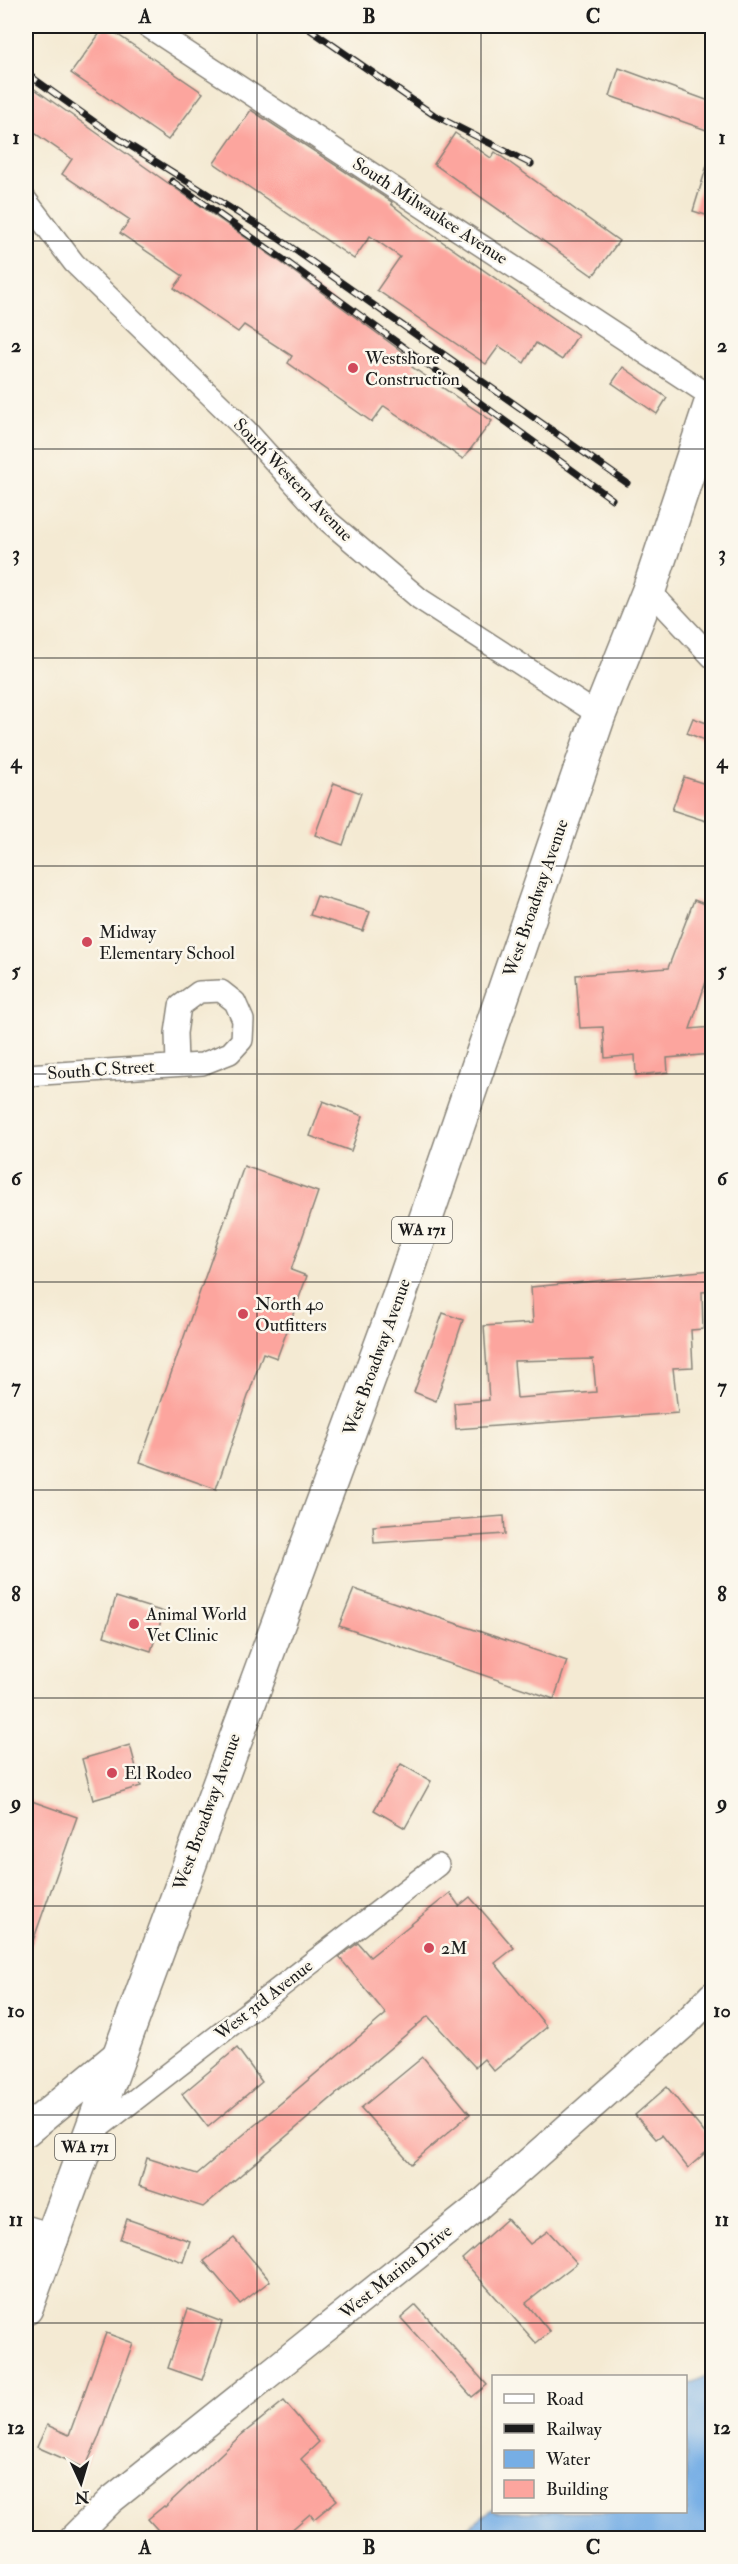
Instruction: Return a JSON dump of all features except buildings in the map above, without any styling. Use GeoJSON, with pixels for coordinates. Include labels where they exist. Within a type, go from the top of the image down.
{"type":"FeatureCollection","features":[{"type":"Feature","properties":{"kind":"main road","name":"West Broadway Avenue"},"geometry":{"type":"LineString","coordinates":[[26,2308],[39,2235],[89,2135],[401,1291],[599,715],[649,590],[712,399]]}},
{"type":"Feature","properties":{"kind":"main road"},"geometry":{"type":"LineString","coordinates":[[26,2131],[117,2056]]}},
{"type":"Feature","properties":{"kind":"street","name":"South Milwaukee Avenue"},"geometry":{"type":"LineString","coordinates":[[147,26],[712,399]]}},
{"type":"Feature","properties":{"kind":"street","name":"South Western Avenue"},"geometry":{"type":"LineString","coordinates":[[26,200],[74,263],[246,430],[328,521],[420,599],[599,715]]}},
{"type":"Feature","properties":{"kind":"street"},"geometry":{"type":"LineString","coordinates":[[649,590],[712,657]]}},
{"type":"Feature","properties":{"kind":"street","name":"South C Street"},"geometry":{"type":"LineString","coordinates":[[26,1075],[177,1064]]}},
{"type":"Feature","properties":{"kind":"street","name":"West 3rd Avenue"},"geometry":{"type":"LineString","coordinates":[[89,2135],[438,1866]]}},
{"type":"Feature","properties":{"kind":"street","name":"West Marina Drive"},"geometry":{"type":"LineString","coordinates":[[73,2538],[111,2500],[474,2210],[687,2022],[712,1996]]}},
{"type":"Feature","properties":{"kind":"water"},"geometry":{"type":"Polygon","coordinates":[[[712,2374],[712,2538],[455,2538],[492,2509],[492,2513],[687,2513],[687,2385],[712,2374]]]}},
{"type":"Feature","properties":{"kind":"railway"},"geometry":{"type":"LineString","coordinates":[[305,26],[434,115],[531,164]]}},
{"type":"Feature","properties":{"kind":"railway"},"geometry":{"type":"LineString","coordinates":[[26,73],[113,135],[278,238],[627,483]]}},
{"type":"Feature","properties":{"kind":"railway"},"geometry":{"type":"LineString","coordinates":[[172,181],[612,499]]}},
{"type":"Feature","properties":{"kind":"place","name":"Westshore Construction"},"geometry":{"type":"Point","coordinates":[353,368]}},
{"type":"Feature","properties":{"kind":"place","name":"Midway Elementary School"},"geometry":{"type":"Point","coordinates":[87,942]}},
{"type":"Feature","properties":{"kind":"place","name":"North 40 Outfitters"},"geometry":{"type":"Point","coordinates":[243,1314]}},
{"type":"Feature","properties":{"kind":"place","name":"Animal World Vet Clinic"},"geometry":{"type":"Point","coordinates":[134,1624]}},
{"type":"Feature","properties":{"kind":"place","name":"El Rodeo"},"geometry":{"type":"Point","coordinates":[112,1773]}},
{"type":"Feature","properties":{"kind":"place","name":"2M"},"geometry":{"type":"Point","coordinates":[429,1948]}}]}
